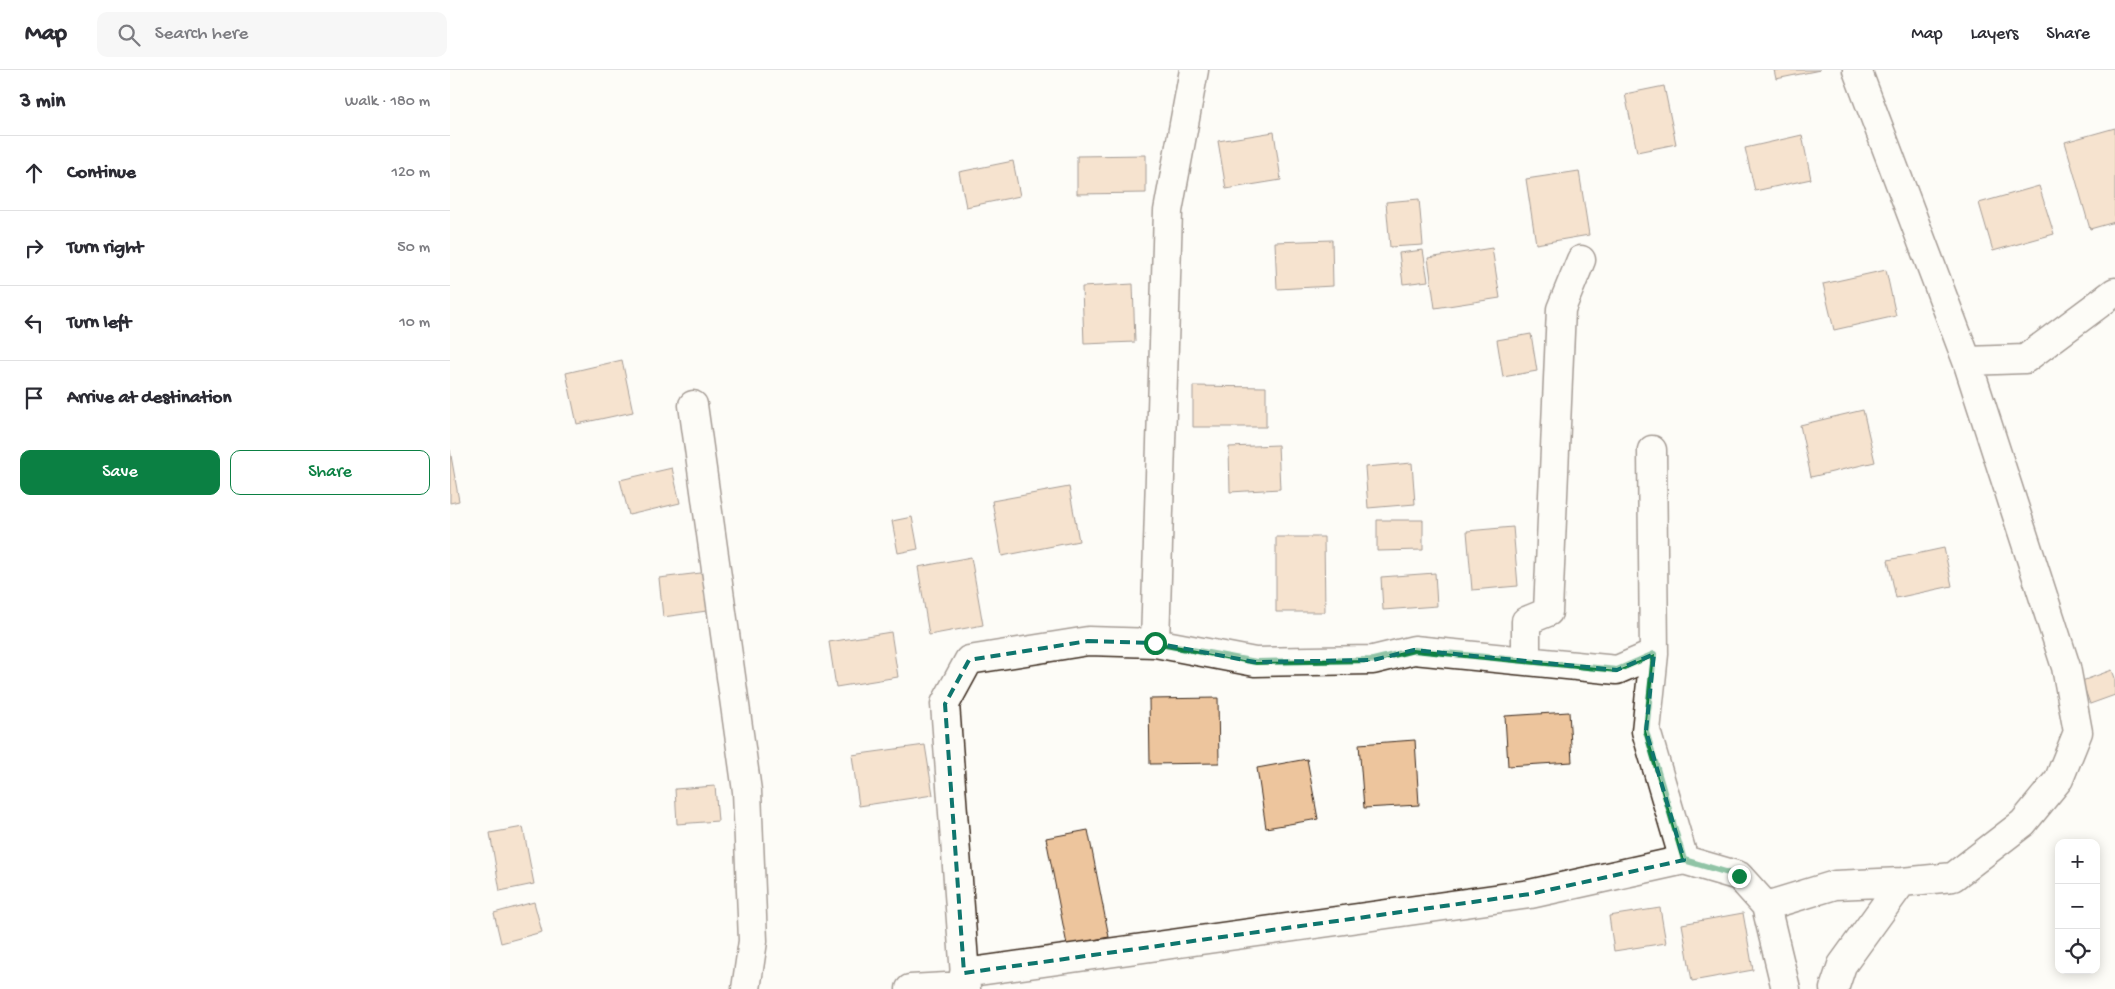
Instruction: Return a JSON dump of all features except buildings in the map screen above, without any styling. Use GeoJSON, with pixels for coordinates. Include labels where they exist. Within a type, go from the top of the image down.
{"type":"FeatureCollection","features":[{"type":"Feature","properties":{"kind":"street"},"geometry":{"type":"LineString","coordinates":[[1155,643],[1168,211],[1194,70]]}},
{"type":"Feature","properties":{"kind":"street"},"geometry":{"type":"LineString","coordinates":[[1766,906],[1835,885],[1902,882],[1954,877],[2023,824],[2059,779],[2078,732],[2066,667],[1967,361],[1857,70]]}},
{"type":"Feature","properties":{"kind":"street"},"geometry":{"type":"LineString","coordinates":[[1526,661],[1526,621],[1548,612],[1561,309],[1581,260]]}},
{"type":"Feature","properties":{"kind":"street"},"geometry":{"type":"LineString","coordinates":[[1967,361],[2025,359],[2115,292]]}},
{"type":"Feature","properties":{"kind":"street"},"geometry":{"type":"LineString","coordinates":[[693,404],[747,790],[753,941],[746,989]]}},
{"type":"Feature","properties":{"kind":"street"},"geometry":{"type":"LineString","coordinates":[[1652,450],[1654,654],[1646,731],[1684,860]]}},
{"type":"Feature","properties":{"kind":"street"},"geometry":{"type":"LineString","coordinates":[[965,983],[945,704],[970,660],[1088,640],[1155,643],[1256,662],[1373,660],[1414,650],[1617,670],[1654,654]]}},
{"type":"Feature","properties":{"kind":"street"},"geometry":{"type":"LineString","coordinates":[[910,989],[965,983],[1530,894],[1684,860],[1739,876],[1766,906],[1786,989]]}},
{"type":"Feature","properties":{"kind":"street"},"geometry":{"type":"LineString","coordinates":[[1834,989],[1842,965],[1902,882]]}},
{"type":"Feature","properties":{"kind":"highlighted area"},"geometry":{"type":"Polygon","coordinates":[[[1088,641],[1155,643],[1255,662],[1373,660],[1414,650],[1617,670],[1654,654],[1646,731],[1684,860],[1530,894],[964,973],[945,704],[969,660],[1088,641]]]}},
{"type":"Feature","properties":{"kind":"route"},"geometry":{"type":"LineString","coordinates":[[1155,643],[1256,662],[1373,660],[1414,650],[1617,670],[1654,654],[1646,731],[1684,860],[1739,876]]}}]}
